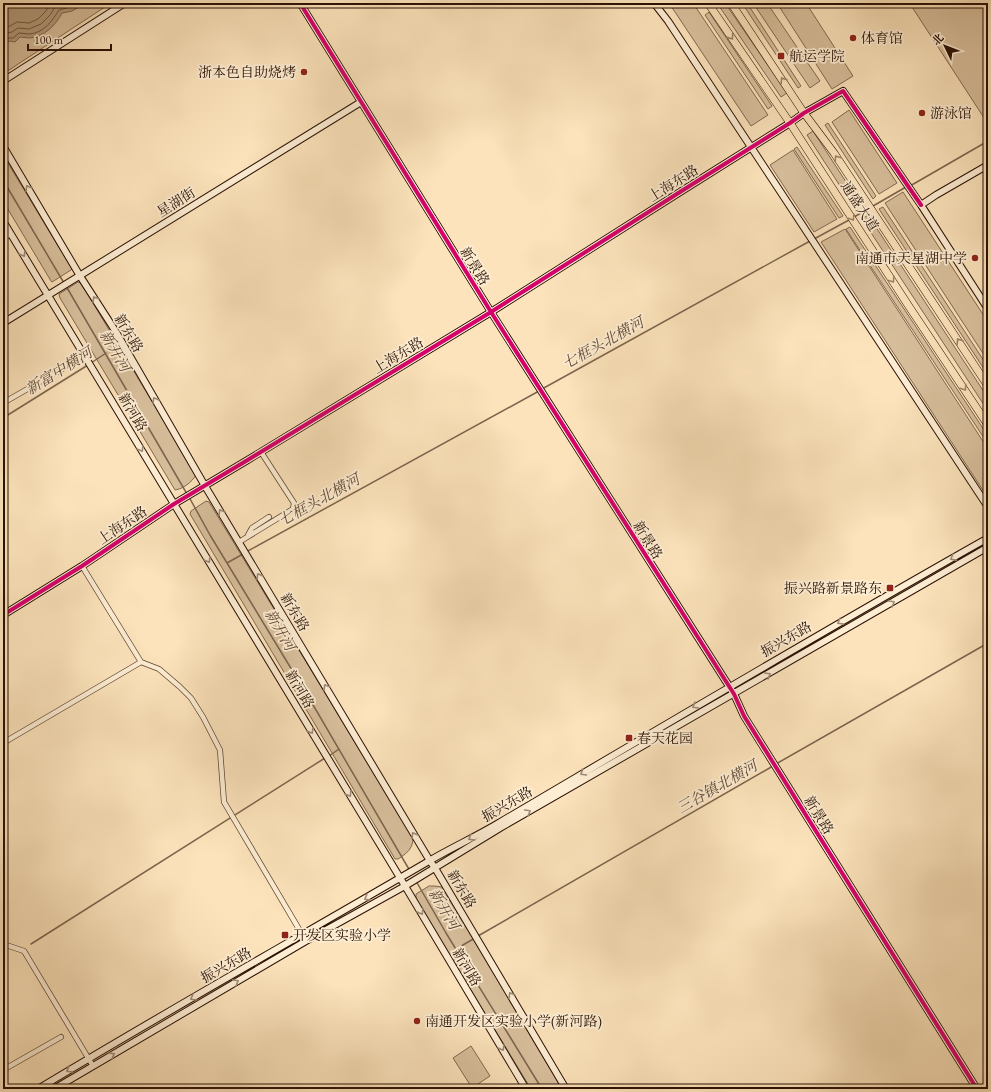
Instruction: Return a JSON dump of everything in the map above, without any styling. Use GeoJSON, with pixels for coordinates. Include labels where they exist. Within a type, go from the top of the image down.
{"type":"FeatureCollection","features":[{"type":"Feature","properties":{"kind":"main road","name":"通盛大道"},"geometry":{"type":"LineString","coordinates":[[708,3],[790,123],[988,425]]}},
{"type":"Feature","properties":{"kind":"main road","name":"通盛大道"},"geometry":{"type":"LineString","coordinates":[[731,3],[804,113],[834,152],[988,386]]}},
{"type":"Feature","properties":{"kind":"street"},"geometry":{"type":"LineString","coordinates":[[3,81],[125,3]]}},
{"type":"Feature","properties":{"kind":"street","name":"新景路"},"geometry":{"type":"LineString","coordinates":[[300,3],[490,312],[734,694],[744,716],[977,1089]]}},
{"type":"Feature","properties":{"kind":"street"},"geometry":{"type":"LineString","coordinates":[[654,3],[668,21],[988,507]]}},
{"type":"Feature","properties":{"kind":"street","name":"上海东路"},"geometry":{"type":"LineString","coordinates":[[3,615],[82,566],[174,504],[490,312],[804,113],[843,91],[921,204]]}},
{"type":"Feature","properties":{"kind":"street","name":"星湖街"},"geometry":{"type":"LineString","coordinates":[[3,323],[361,102]]}},
{"type":"Feature","properties":{"kind":"street","name":"新东路"},"geometry":{"type":"LineString","coordinates":[[3,146],[80,276],[116,332],[205,486],[566,1089]]}},
{"type":"Feature","properties":{"kind":"street"},"geometry":{"type":"LineString","coordinates":[[988,165],[921,204],[988,309]]}},
{"type":"Feature","properties":{"kind":"street","name":"新河路"},"geometry":{"type":"LineString","coordinates":[[3,221],[329,761],[403,877],[405,886],[526,1089]]}},
{"type":"Feature","properties":{"kind":"street"},"geometry":{"type":"LineString","coordinates":[[3,238],[11,234]]}},
{"type":"Feature","properties":{"kind":"street"},"geometry":{"type":"LineString","coordinates":[[3,403],[86,358]]}},
{"type":"Feature","properties":{"kind":"street"},"geometry":{"type":"LineString","coordinates":[[240,544],[247,537],[293,509],[294,503],[261,452]]}},
{"type":"Feature","properties":{"kind":"street"},"geometry":{"type":"LineString","coordinates":[[979,494],[988,496]]}},
{"type":"Feature","properties":{"kind":"street"},"geometry":{"type":"LineString","coordinates":[[247,537],[252,528],[270,517]]}},
{"type":"Feature","properties":{"kind":"street","name":"振兴东路"},"geometry":{"type":"LineString","coordinates":[[38,1089],[302,934],[494,826],[893,591],[988,537]]}},
{"type":"Feature","properties":{"kind":"street","name":"振兴东路"},"geometry":{"type":"LineString","coordinates":[[54,1089],[306,941],[419,878],[507,824],[988,547]]}},
{"type":"Feature","properties":{"kind":"street"},"geometry":{"type":"LineString","coordinates":[[82,566],[141,662],[159,669],[180,687],[203,716],[220,750],[224,802],[306,941]]}},
{"type":"Feature","properties":{"kind":"street"},"geometry":{"type":"LineString","coordinates":[[3,743],[141,662]]}},
{"type":"Feature","properties":{"kind":"street"},"geometry":{"type":"LineString","coordinates":[[3,944],[24,951],[93,1066]]}},
{"type":"Feature","properties":{"kind":"street"},"geometry":{"type":"LineString","coordinates":[[3,1070],[61,1037]]}},
{"type":"Feature","properties":{"kind":"shaded area"},"geometry":{"type":"Polygon","coordinates":[[[3,3],[111,3],[3,74],[3,3]]]}},
{"type":"Feature","properties":{"kind":"shaded area"},"geometry":{"type":"Polygon","coordinates":[[[669,3],[693,3],[768,115],[751,126],[669,3]]]}},
{"type":"Feature","properties":{"kind":"shaded area"},"geometry":{"type":"Polygon","coordinates":[[[717,3],[725,3],[787,93],[781,97],[717,3]]]}},
{"type":"Feature","properties":{"kind":"shaded area"},"geometry":{"type":"Polygon","coordinates":[[[742,3],[747,3],[801,86],[798,88],[742,3]]]}},
{"type":"Feature","properties":{"kind":"shaded area"},"geometry":{"type":"Polygon","coordinates":[[[753,3],[767,3],[820,81],[810,88],[753,3]]]}},
{"type":"Feature","properties":{"kind":"shaded area"},"geometry":{"type":"Polygon","coordinates":[[[777,3],[806,3],[853,76],[832,89],[777,3]]]}},
{"type":"Feature","properties":{"kind":"shaded area"},"geometry":{"type":"Polygon","coordinates":[[[919,3],[988,3],[988,124],[912,7],[919,3]]]}},
{"type":"Feature","properties":{"kind":"shaded area"},"geometry":{"type":"Polygon","coordinates":[[[709,12],[772,106],[768,109],[705,15],[709,12]]]}},
{"type":"Feature","properties":{"kind":"shaded area"},"geometry":{"type":"Polygon","coordinates":[[[849,110],[897,183],[879,194],[832,122],[849,110]]]}},
{"type":"Feature","properties":{"kind":"shaded area"},"geometry":{"type":"Polygon","coordinates":[[[828,123],[876,196],[873,199],[825,125],[828,123]]]}},
{"type":"Feature","properties":{"kind":"shaded area"},"geometry":{"type":"Polygon","coordinates":[[[813,131],[861,205],[855,209],[807,135],[813,131]]]}},
{"type":"Feature","properties":{"kind":"shaded area"},"geometry":{"type":"Polygon","coordinates":[[[797,147],[843,216],[839,218],[794,149],[797,147]]]}},
{"type":"Feature","properties":{"kind":"shaded area"},"geometry":{"type":"Polygon","coordinates":[[[793,150],[837,219],[814,232],[770,165],[793,150]]]}},
{"type":"Feature","properties":{"kind":"shaded area"},"geometry":{"type":"Polygon","coordinates":[[[3,155],[72,269],[52,282],[3,201],[3,155]]]}},
{"type":"Feature","properties":{"kind":"shaded area"},"geometry":{"type":"Polygon","coordinates":[[[903,192],[988,322],[988,361],[885,203],[903,192]]]}},
{"type":"Feature","properties":{"kind":"shaded area"},"geometry":{"type":"Polygon","coordinates":[[[883,207],[988,367],[988,375],[879,209],[883,207]]]}},
{"type":"Feature","properties":{"kind":"shaded area"},"geometry":{"type":"Polygon","coordinates":[[[868,215],[988,398],[988,411],[862,219],[868,215]]]}},
{"type":"Feature","properties":{"kind":"shaded area"},"geometry":{"type":"Polygon","coordinates":[[[850,227],[988,436],[988,444],[846,229],[850,227]]]}},
{"type":"Feature","properties":{"kind":"shaded area"},"geometry":{"type":"Polygon","coordinates":[[[845,229],[988,449],[988,498],[821,242],[845,229]]]}},
{"type":"Feature","properties":{"kind":"shaded area"},"geometry":{"type":"Polygon","coordinates":[[[78,282],[81,283],[196,475],[190,483],[184,487],[175,490],[60,298],[59,294],[78,282]]]}},
{"type":"Feature","properties":{"kind":"shaded area"},"geometry":{"type":"Polygon","coordinates":[[[206,501],[209,502],[413,838],[410,848],[398,859],[395,859],[190,514],[191,511],[206,501]]]}},
{"type":"Feature","properties":{"kind":"shaded area"},"geometry":{"type":"Polygon","coordinates":[[[429,886],[442,887],[562,1089],[531,1089],[416,900],[416,894],[429,886]]]}},
{"type":"Feature","properties":{"kind":"shaded area"},"geometry":{"type":"Polygon","coordinates":[[[471,1046],[490,1076],[472,1088],[453,1058],[471,1046]]]}},
{"type":"Feature","properties":{"kind":"water"},"geometry":{"type":"Polygon","coordinates":[[[3,3],[86,3],[72,11],[62,13],[53,26],[45,33],[30,38],[20,37],[15,42],[9,41],[3,47],[3,3]]]}},
{"type":"Feature","properties":{"kind":"waterway","name":"七框头北横河"},"geometry":{"type":"LineString","coordinates":[[910,186],[988,141]]}},
{"type":"Feature","properties":{"kind":"waterway","name":"新开河"},"geometry":{"type":"LineString","coordinates":[[3,180],[64,283]]}},
{"type":"Feature","properties":{"kind":"waterway","name":"七框头北横河"},"geometry":{"type":"LineString","coordinates":[[873,206],[906,187]]}},
{"type":"Feature","properties":{"kind":"waterway","name":"七框头北横河"},"geometry":{"type":"LineString","coordinates":[[854,217],[868,209]]}},
{"type":"Feature","properties":{"kind":"waterway","name":"七框头北横河"},"geometry":{"type":"LineString","coordinates":[[814,239],[849,220]]}},
{"type":"Feature","properties":{"kind":"waterway","name":"七框头北横河"},"geometry":{"type":"LineString","coordinates":[[542,389],[810,241]]}},
{"type":"Feature","properties":{"kind":"waterway","name":"新开河"},"geometry":{"type":"LineString","coordinates":[[66,286],[187,494]]}},
{"type":"Feature","properties":{"kind":"waterway","name":"新富中横河"},"geometry":{"type":"LineString","coordinates":[[91,363],[106,353]]}},
{"type":"Feature","properties":{"kind":"waterway","name":"新富中横河"},"geometry":{"type":"LineString","coordinates":[[3,418],[88,365]]}},
{"type":"Feature","properties":{"kind":"waterway","name":"七框头北横河"},"geometry":{"type":"LineString","coordinates":[[246,552],[539,391]]}},
{"type":"Feature","properties":{"kind":"waterway","name":"新开河"},"geometry":{"type":"LineString","coordinates":[[189,497],[210,535],[309,698],[410,871]]}},
{"type":"Feature","properties":{"kind":"waterway","name":"七框头北横河"},"geometry":{"type":"LineString","coordinates":[[227,563],[243,554]]}},
{"type":"Feature","properties":{"kind":"waterway","name":"三谷镇北横河"},"geometry":{"type":"LineString","coordinates":[[776,764],[988,643]]}},
{"type":"Feature","properties":{"kind":"waterway"},"geometry":{"type":"LineString","coordinates":[[329,756],[339,749]]}},
{"type":"Feature","properties":{"kind":"waterway"},"geometry":{"type":"LineString","coordinates":[[31,944],[325,758]]}},
{"type":"Feature","properties":{"kind":"waterway","name":"三谷镇北横河"},"geometry":{"type":"LineString","coordinates":[[478,936],[773,766]]}},
{"type":"Feature","properties":{"kind":"waterway","name":"新开河"},"geometry":{"type":"LineString","coordinates":[[416,881],[446,933],[542,1089]]}},
{"type":"Feature","properties":{"kind":"waterway","name":"三谷镇北横河"},"geometry":{"type":"LineString","coordinates":[[456,949],[475,938]]}},
{"type":"Feature","properties":{"kind":"cycle path"},"geometry":{"type":"LineString","coordinates":[[300,3],[491,312],[734,694],[744,716],[977,1089]]}},
{"type":"Feature","properties":{"kind":"cycle path"},"geometry":{"type":"LineString","coordinates":[[3,615],[82,566],[174,504],[491,312],[804,113],[843,91],[921,205]]}},
{"type":"Feature","properties":{"kind":"place","name":"体育馆"},"geometry":{"type":"Point","coordinates":[853,38]}},
{"type":"Feature","properties":{"kind":"place","name":"航运学院"},"geometry":{"type":"Point","coordinates":[781,56]}},
{"type":"Feature","properties":{"kind":"place","name":"浙本色自助烧烤"},"geometry":{"type":"Point","coordinates":[304,72]}},
{"type":"Feature","properties":{"kind":"place","name":"游泳馆"},"geometry":{"type":"Point","coordinates":[922,113]}},
{"type":"Feature","properties":{"kind":"place","name":"南通市天星湖中学"},"geometry":{"type":"Point","coordinates":[975,258]}},
{"type":"Feature","properties":{"kind":"place","name":"振兴路新景路东"},"geometry":{"type":"Point","coordinates":[890,588]}},
{"type":"Feature","properties":{"kind":"place","name":"春天花园"},"geometry":{"type":"Point","coordinates":[629,738]}},
{"type":"Feature","properties":{"kind":"place","name":"开发区实验小学"},"geometry":{"type":"Point","coordinates":[285,935]}},
{"type":"Feature","properties":{"kind":"place","name":"南通开发区实验小学(新河路)"},"geometry":{"type":"Point","coordinates":[417,1021]}}]}
